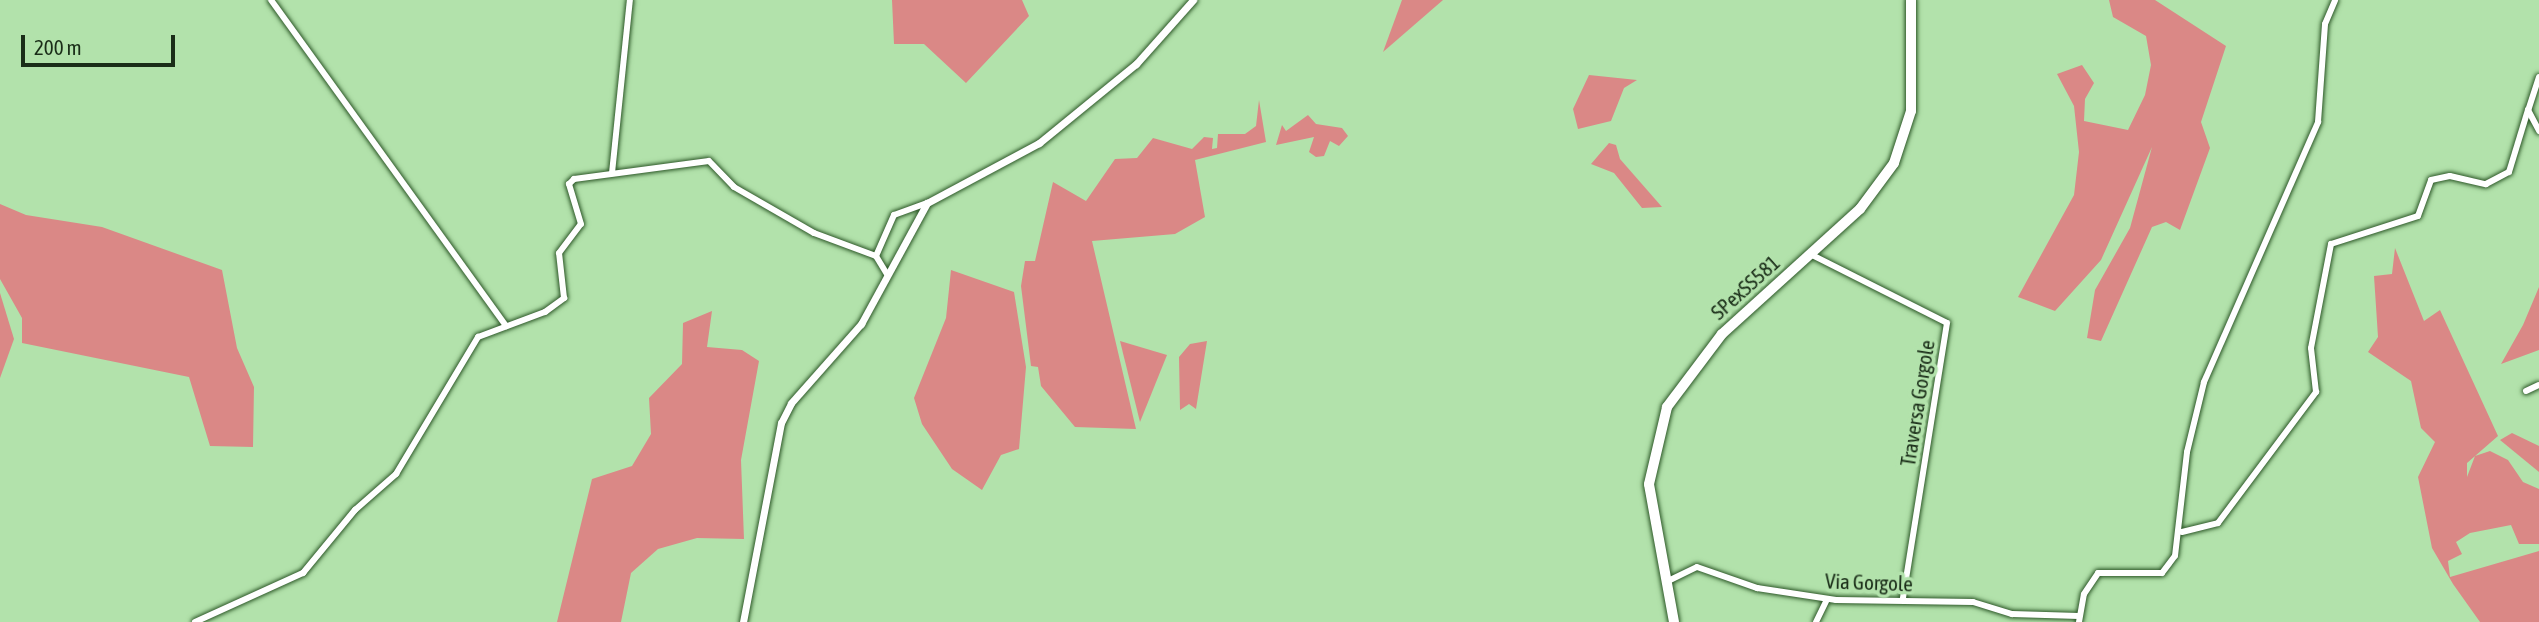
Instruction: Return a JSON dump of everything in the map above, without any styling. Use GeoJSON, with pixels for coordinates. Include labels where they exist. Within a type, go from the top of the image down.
{"type":"FeatureCollection","features":[{"type":"Feature","properties":{"kind":"main road","name":"SPexSS581"},"geometry":{"type":"LineString","coordinates":[[1674,622],[1664,583],[1649,484],[1667,407],[1722,334],[1860,209],[1894,163],[1911,111],[1911,0]]}},
{"type":"Feature","properties":{"kind":"street"},"geometry":{"type":"LineString","coordinates":[[271,0],[506,326]]}},
{"type":"Feature","properties":{"kind":"street"},"geometry":{"type":"LineString","coordinates":[[612,173],[630,0]]}},
{"type":"Feature","properties":{"kind":"street"},"geometry":{"type":"LineString","coordinates":[[876,256],[894,215],[927,203],[1039,143],[1136,64],[1193,0]]}},
{"type":"Feature","properties":{"kind":"street"},"geometry":{"type":"LineString","coordinates":[[2079,619],[2098,573],[2166,571],[2182,532],[2187,452],[2204,382],[2318,122],[2325,24],[2335,0]]}},
{"type":"Feature","properties":{"kind":"street"},"geometry":{"type":"LineString","coordinates":[[2182,532],[2218,523],[2316,392],[2311,348],[2331,244],[2418,216],[2431,180],[2450,176],[2486,184],[2509,172],[2539,77]]}},
{"type":"Feature","properties":{"kind":"street"},"geometry":{"type":"LineString","coordinates":[[2528,110],[2539,131]]}},
{"type":"Feature","properties":{"kind":"street"},"geometry":{"type":"LineString","coordinates":[[195,622],[303,573],[355,510],[396,474],[435,418],[464,353],[478,337],[564,298],[559,253],[581,224],[569,184],[612,173],[709,162],[734,187],[814,233],[876,256],[887,274]]}},
{"type":"Feature","properties":{"kind":"street"},"geometry":{"type":"LineString","coordinates":[[743,622],[781,424],[791,403],[861,324],[927,203]]}},
{"type":"Feature","properties":{"kind":"street","name":"Traversa Gorgole"},"geometry":{"type":"LineString","coordinates":[[1810,254],[1947,323],[1903,598]]}},
{"type":"Feature","properties":{"kind":"street"},"geometry":{"type":"LineString","coordinates":[[2526,391],[2539,385]]}},
{"type":"Feature","properties":{"kind":"street","name":"Via Gorgole"},"geometry":{"type":"LineString","coordinates":[[1664,583],[1697,567],[1757,588],[1827,599],[1973,601],[2012,614],[2079,619]]}},
{"type":"Feature","properties":{"kind":"street"},"geometry":{"type":"LineString","coordinates":[[1816,622],[1827,599]]}},
{"type":"Feature","properties":{"kind":"shaded area"},"geometry":{"type":"Polygon","coordinates":[[[892,0],[1022,0],[1029,16],[966,83],[924,44],[894,44],[892,0]]]}},
{"type":"Feature","properties":{"kind":"shaded area"},"geometry":{"type":"Polygon","coordinates":[[[1402,0],[1443,0],[1383,52],[1402,0]]]}},
{"type":"Feature","properties":{"kind":"shaded area"},"geometry":{"type":"Polygon","coordinates":[[[2109,0],[2155,0],[2226,46],[2201,122],[2210,148],[2180,230],[2166,222],[2152,227],[2101,341],[2087,338],[2095,290],[2130,228],[2152,147],[2101,260],[2055,311],[2018,297],[2074,195],[2079,152],[2074,106],[2057,74],[2082,65],[2094,83],[2085,99],[2084,121],[2128,130],[2145,95],[2151,65],[2146,36],[2113,17],[2109,0]]]}},
{"type":"Feature","properties":{"kind":"shaded area"},"geometry":{"type":"Polygon","coordinates":[[[1589,75],[1637,80],[1624,88],[1611,121],[1578,129],[1573,109],[1589,75]]]}},
{"type":"Feature","properties":{"kind":"shaded area"},"geometry":{"type":"Polygon","coordinates":[[[1259,100],[1266,142],[1195,160],[1205,217],[1175,234],[1092,241],[1136,429],[1075,427],[1041,386],[1038,367],[1031,366],[1021,286],[1025,261],[1035,261],[1053,182],[1086,201],[1115,159],[1137,158],[1153,138],[1192,149],[1204,137],[1213,138],[1212,149],[1217,148],[1218,134],[1245,134],[1256,126],[1259,100]]]}},
{"type":"Feature","properties":{"kind":"shaded area"},"geometry":{"type":"Polygon","coordinates":[[[1308,115],[1316,124],[1342,128],[1348,136],[1339,146],[1330,141],[1324,156],[1316,157],[1309,152],[1314,137],[1276,145],[1282,125],[1286,131],[1308,115]]]}},
{"type":"Feature","properties":{"kind":"shaded area"},"geometry":{"type":"Polygon","coordinates":[[[1609,143],[1616,145],[1620,159],[1662,207],[1642,208],[1614,173],[1591,164],[1609,143]]]}},
{"type":"Feature","properties":{"kind":"shaded area"},"geometry":{"type":"Polygon","coordinates":[[[0,204],[26,215],[102,227],[222,270],[237,348],[254,387],[253,447],[210,446],[189,377],[22,343],[22,318],[0,279],[0,204]]]}},
{"type":"Feature","properties":{"kind":"shaded area"},"geometry":{"type":"Polygon","coordinates":[[[2395,248],[2424,321],[2440,310],[2498,436],[2475,456],[2490,451],[2508,460],[2523,482],[2539,489],[2539,544],[2519,544],[2511,525],[2470,533],[2456,542],[2462,554],[2448,561],[2450,577],[2539,551],[2539,622],[2480,622],[2453,584],[2432,548],[2418,477],[2435,442],[2421,428],[2411,381],[2368,352],[2378,337],[2374,276],[2392,274],[2395,248]],[[2475,456],[2467,463],[2467,477],[2475,456]]]}},
{"type":"Feature","properties":{"kind":"shaded area"},"geometry":{"type":"Polygon","coordinates":[[[951,270],[1014,292],[1026,367],[1019,449],[1001,455],[982,490],[952,469],[922,424],[914,398],[946,318],[951,270]]]}},
{"type":"Feature","properties":{"kind":"shaded area"},"geometry":{"type":"Polygon","coordinates":[[[2539,287],[2539,350],[2501,364],[2523,325],[2539,287]]]}},
{"type":"Feature","properties":{"kind":"shaded area"},"geometry":{"type":"Polygon","coordinates":[[[0,293],[14,339],[0,378],[0,293]]]}},
{"type":"Feature","properties":{"kind":"shaded area"},"geometry":{"type":"Polygon","coordinates":[[[712,311],[707,347],[742,350],[759,361],[741,460],[744,539],[697,538],[658,549],[631,573],[621,622],[557,622],[592,479],[632,466],[651,434],[649,398],[682,364],[683,323],[712,311]]]}},
{"type":"Feature","properties":{"kind":"shaded area"},"geometry":{"type":"Polygon","coordinates":[[[1120,341],[1167,355],[1140,422],[1120,341]]]}},
{"type":"Feature","properties":{"kind":"shaded area"},"geometry":{"type":"Polygon","coordinates":[[[1207,341],[1196,409],[1189,404],[1180,410],[1179,357],[1190,344],[1207,341]]]}},
{"type":"Feature","properties":{"kind":"shaded area"},"geometry":{"type":"Polygon","coordinates":[[[2512,433],[2539,446],[2539,472],[2500,440],[2512,433]]]}}]}
